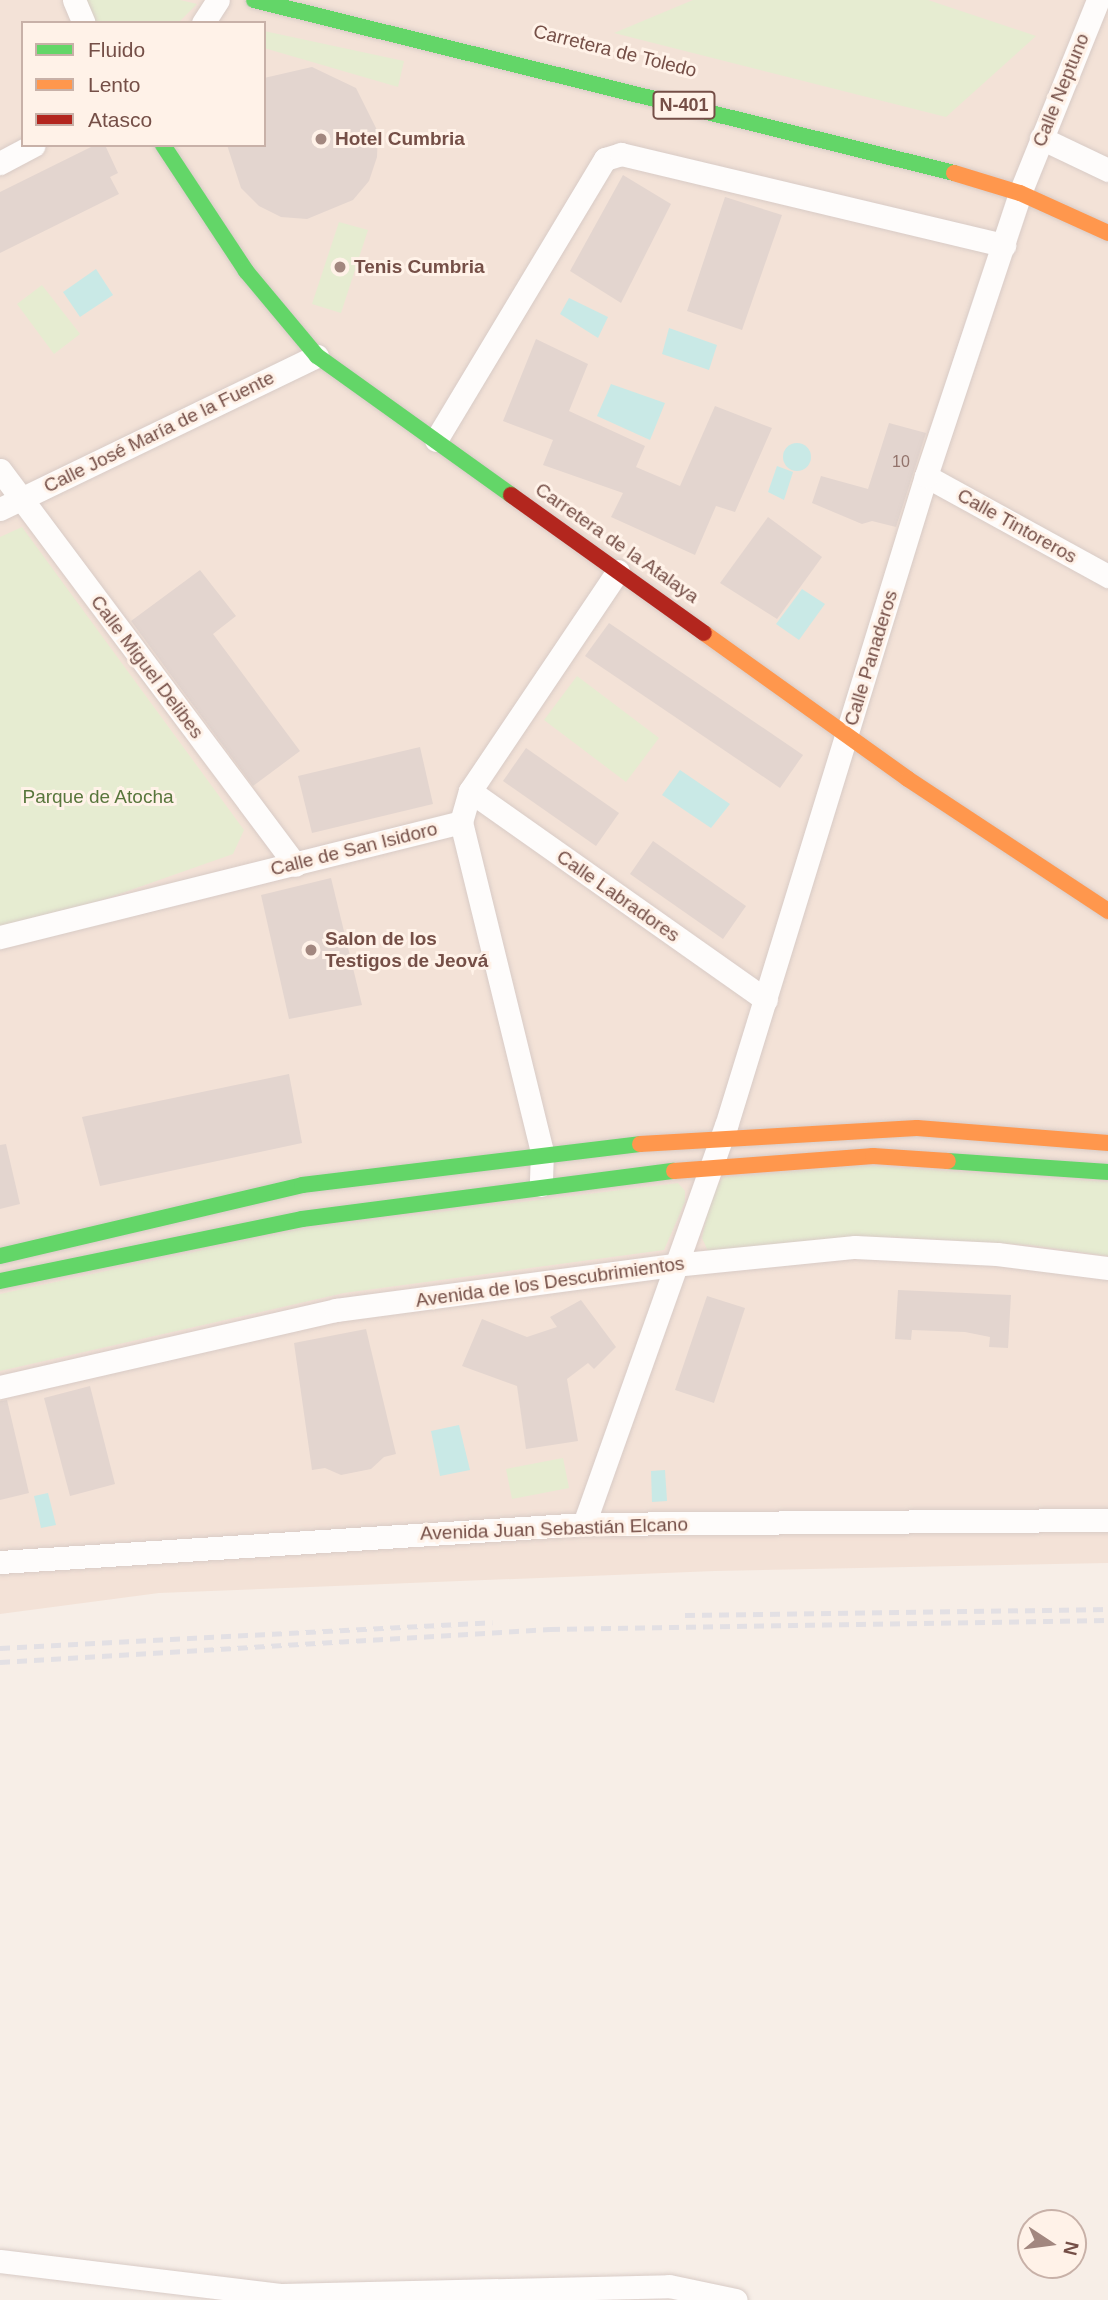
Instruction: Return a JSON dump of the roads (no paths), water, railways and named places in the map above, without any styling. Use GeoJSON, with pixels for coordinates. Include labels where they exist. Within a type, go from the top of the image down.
{"type":"FeatureCollection","features":[{"type":"Feature","properties":{"kind":"main road","name":"N-401"},"geometry":{"type":"LineString","coordinates":[[254,0],[1022,187],[1108,233]]}},
{"type":"Feature","properties":{"kind":"main road","name":"Carretera de Toledo"},"geometry":{"type":"LineString","coordinates":[[309,0],[927,148],[1108,219]]}},
{"type":"Feature","properties":{"kind":"main road","name":"Carretera de la Atalaya"},"geometry":{"type":"LineString","coordinates":[[164,147],[246,271],[317,356],[848,734],[1108,911]]}},
{"type":"Feature","properties":{"kind":"main road"},"geometry":{"type":"LineString","coordinates":[[0,1255],[302,1185],[542,1151],[722,1136],[917,1128],[1108,1143]]}},
{"type":"Feature","properties":{"kind":"main road"},"geometry":{"type":"LineString","coordinates":[[0,1281],[65,1264],[302,1219],[541,1185],[711,1166],[873,1156],[1108,1172]]}},
{"type":"Feature","properties":{"kind":"street"},"geometry":{"type":"LineString","coordinates":[[74,0],[84,21]]}},
{"type":"Feature","properties":{"kind":"street"},"geometry":{"type":"LineString","coordinates":[[204,21],[218,0]]}},
{"type":"Feature","properties":{"kind":"street","name":"Calle Neptuno"},"geometry":{"type":"LineString","coordinates":[[1022,187],[1098,0]]}},
{"type":"Feature","properties":{"kind":"street"},"geometry":{"type":"LineString","coordinates":[[1041,138],[1108,170]]}},
{"type":"Feature","properties":{"kind":"street"},"geometry":{"type":"LineString","coordinates":[[0,163],[30,147]]}},
{"type":"Feature","properties":{"kind":"street"},"geometry":{"type":"LineString","coordinates":[[436,440],[606,159],[621,154],[1004,245]]}},
{"type":"Feature","properties":{"kind":"street","name":"Calle Panaderos"},"geometry":{"type":"LineString","coordinates":[[584,1524],[722,1136],[926,475],[1022,187]]}},
{"type":"Feature","properties":{"kind":"street","name":"Calle José María de la Fuente"},"geometry":{"type":"LineString","coordinates":[[0,509],[317,356]]}},
{"type":"Feature","properties":{"kind":"street","name":"Calle Miguel Delibes"},"geometry":{"type":"LineString","coordinates":[[0,470],[295,865]]}},
{"type":"Feature","properties":{"kind":"street","name":"Calle Tintoreros"},"geometry":{"type":"LineString","coordinates":[[926,475],[1108,576]]}},
{"type":"Feature","properties":{"kind":"street","name":"Calle de San Isidoro"},"geometry":{"type":"LineString","coordinates":[[0,937],[461,822],[470,791],[618,571]]}},
{"type":"Feature","properties":{"kind":"street","name":"Calle Labradores"},"geometry":{"type":"LineString","coordinates":[[470,791],[766,1000]]}},
{"type":"Feature","properties":{"kind":"street"},"geometry":{"type":"LineString","coordinates":[[461,822],[542,1151],[541,1185]]}},
{"type":"Feature","properties":{"kind":"street","name":"Avenida de los Descubrimientos"},"geometry":{"type":"LineString","coordinates":[[0,1387],[336,1310],[674,1265],[855,1247],[997,1254],[1108,1268]]}},
{"type":"Feature","properties":{"kind":"street","name":"Avenida Juan Sebastián Elcano"},"geometry":{"type":"LineString","coordinates":[[0,1562],[584,1524],[1108,1520]]}},
{"type":"Feature","properties":{"kind":"street"},"geometry":{"type":"LineString","coordinates":[[0,2260],[282,2295],[669,2286],[736,2300]]}},
{"type":"Feature","properties":{"kind":"water"},"geometry":{"type":"Polygon","coordinates":[[[96,269],[113,295],[80,317],[63,292],[96,269]]]}},
{"type":"Feature","properties":{"kind":"water"},"geometry":{"type":"Polygon","coordinates":[[[569,298],[608,317],[598,338],[560,314],[569,298]]]}},
{"type":"Feature","properties":{"kind":"water"},"geometry":{"type":"Polygon","coordinates":[[[669,328],[717,345],[709,370],[662,354],[669,328]]]}},
{"type":"Feature","properties":{"kind":"water"},"geometry":{"type":"Polygon","coordinates":[[[611,384],[665,403],[650,440],[597,416],[611,384]]]}},
{"type":"Feature","properties":{"kind":"water"},"geometry":{"type":"Polygon","coordinates":[[[797,443],[807,447],[811,457],[807,467],[797,471],[787,467],[783,457],[787,447],[797,443]]]}},
{"type":"Feature","properties":{"kind":"water"},"geometry":{"type":"Polygon","coordinates":[[[777,466],[793,472],[784,500],[768,492],[777,466]]]}},
{"type":"Feature","properties":{"kind":"water"},"geometry":{"type":"Polygon","coordinates":[[[802,589],[825,604],[799,640],[776,624],[802,589]]]}},
{"type":"Feature","properties":{"kind":"water"},"geometry":{"type":"Polygon","coordinates":[[[680,770],[730,804],[711,828],[662,795],[680,770]]]}},
{"type":"Feature","properties":{"kind":"water"},"geometry":{"type":"Polygon","coordinates":[[[459,1425],[470,1470],[440,1476],[431,1431],[459,1425]]]}},
{"type":"Feature","properties":{"kind":"water"},"geometry":{"type":"Polygon","coordinates":[[[665,1470],[667,1501],[652,1502],[651,1471],[665,1470]]]}},
{"type":"Feature","properties":{"kind":"water"},"geometry":{"type":"Polygon","coordinates":[[[48,1493],[56,1525],[41,1528],[34,1496],[48,1493]]]}},
{"type":"Feature","properties":{"kind":"railway"},"geometry":{"type":"LineString","coordinates":[[685,1615],[1108,1609]]}},
{"type":"Feature","properties":{"kind":"railway"},"geometry":{"type":"LineString","coordinates":[[0,1662],[550,1629],[1108,1620]]}},
{"type":"Feature","properties":{"kind":"railway"},"geometry":{"type":"LineString","coordinates":[[0,1648],[492,1622]]}},
{"type":"Feature","properties":{"kind":"place","name":"Hotel Cumbria"},"geometry":{"type":"Point","coordinates":[321,139]}},
{"type":"Feature","properties":{"kind":"place","name":"Tenis Cumbria"},"geometry":{"type":"Point","coordinates":[340,267]}},
{"type":"Feature","properties":{"kind":"place","name":"Salon de los Testigos de Jeová"},"geometry":{"type":"Point","coordinates":[311,950]}},
{"type":"Feature","properties":{"kind":"park label","name":"Parque de Atocha"},"geometry":{"type":"Point","coordinates":[98,797]}}]}
